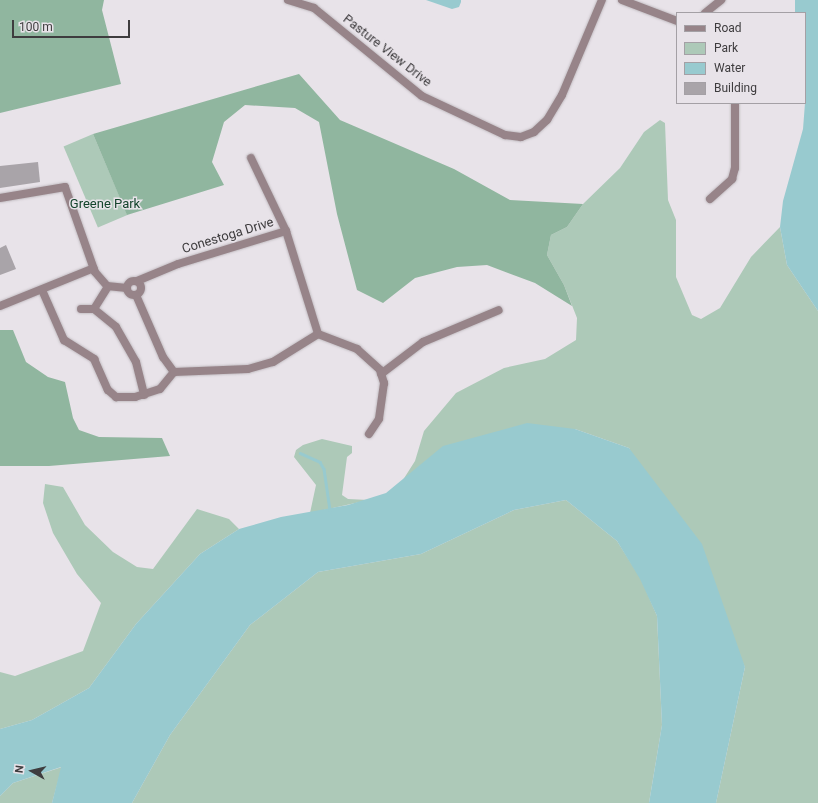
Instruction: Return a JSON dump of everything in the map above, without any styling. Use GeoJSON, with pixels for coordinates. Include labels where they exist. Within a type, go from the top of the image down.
{"type":"FeatureCollection","features":[{"type":"Feature","properties":{"kind":"street","name":"Pasture View Drive"},"geometry":{"type":"LineString","coordinates":[[288,0],[314,8],[422,96],[505,135],[521,138],[534,132],[547,120],[558,101],[602,0]]}},
{"type":"Feature","properties":{"kind":"street"},"geometry":{"type":"LineString","coordinates":[[622,0],[676,21]]}},
{"type":"Feature","properties":{"kind":"street"},"geometry":{"type":"LineString","coordinates":[[706,12],[721,0]]}},
{"type":"Feature","properties":{"kind":"street"},"geometry":{"type":"LineString","coordinates":[[710,199],[732,179],[735,168],[735,104]]}},
{"type":"Feature","properties":{"kind":"street","name":"Conestoga Drive"},"geometry":{"type":"LineString","coordinates":[[251,158],[286,231],[318,334]]}},
{"type":"Feature","properties":{"kind":"street"},"geometry":{"type":"LineString","coordinates":[[0,198],[65,187],[94,268],[101,281],[108,287],[127,288]]}},
{"type":"Feature","properties":{"kind":"street","name":"Conestoga Drive"},"geometry":{"type":"LineString","coordinates":[[137,281],[178,264],[286,231]]}},
{"type":"Feature","properties":{"kind":"street"},"geometry":{"type":"LineString","coordinates":[[0,306],[94,268]]}},
{"type":"Feature","properties":{"kind":"street"},"geometry":{"type":"LineString","coordinates":[[130,281],[137,281],[141,287],[136,295],[129,294],[127,288],[130,281]]}},
{"type":"Feature","properties":{"kind":"street"},"geometry":{"type":"LineString","coordinates":[[94,309],[108,287]]}},
{"type":"Feature","properties":{"kind":"street"},"geometry":{"type":"LineString","coordinates":[[42,290],[64,340],[94,359],[108,390],[116,397],[144,395],[160,389],[174,372],[248,369],[273,362],[318,334],[357,349],[381,374],[384,384],[379,419],[369,434]]}},
{"type":"Feature","properties":{"kind":"street"},"geometry":{"type":"LineString","coordinates":[[136,295],[163,357],[174,372]]}},
{"type":"Feature","properties":{"kind":"street"},"geometry":{"type":"LineString","coordinates":[[81,309],[94,309],[116,327],[130,349],[144,395]]}},
{"type":"Feature","properties":{"kind":"street"},"geometry":{"type":"LineString","coordinates":[[381,374],[423,342],[499,310]]}},
{"type":"Feature","properties":{"kind":"green space"},"geometry":{"type":"Polygon","coordinates":[[[0,0],[104,0],[102,10],[121,84],[0,113],[0,0]]]}},
{"type":"Feature","properties":{"kind":"green space"},"geometry":{"type":"Polygon","coordinates":[[[299,74],[340,120],[454,169],[510,200],[583,204],[567,227],[551,235],[547,255],[564,285],[572,306],[535,283],[487,265],[457,267],[415,278],[383,303],[357,290],[337,214],[319,122],[295,108],[245,105],[224,122],[212,162],[224,185],[127,215],[93,134],[299,74]]]}},
{"type":"Feature","properties":{"kind":"green space"},"geometry":{"type":"Polygon","coordinates":[[[660,120],[665,123],[668,200],[676,220],[676,277],[692,315],[701,319],[720,308],[751,257],[780,227],[787,265],[818,311],[818,803],[716,803],[745,667],[629,448],[575,429],[401,483],[415,461],[424,431],[456,393],[504,368],[545,359],[576,340],[577,318],[564,285],[547,255],[551,235],[567,227],[583,204],[620,168],[644,132],[660,120]]]}},
{"type":"Feature","properties":{"kind":"green space","name":"Greene Park"},"geometry":{"type":"Polygon","coordinates":[[[93,134],[127,215],[98,228],[64,147],[93,134]]]}},
{"type":"Feature","properties":{"kind":"green space"},"geometry":{"type":"Polygon","coordinates":[[[0,330],[13,330],[26,362],[48,377],[65,382],[73,418],[79,430],[99,437],[162,438],[170,456],[49,466],[0,466],[0,330]]]}},
{"type":"Feature","properties":{"kind":"green space"},"geometry":{"type":"Polygon","coordinates":[[[322,439],[352,446],[352,453],[347,457],[342,495],[348,499],[369,500],[310,513],[316,485],[294,457],[296,450],[303,445],[322,439]]]}},
{"type":"Feature","properties":{"kind":"green space"},"geometry":{"type":"Polygon","coordinates":[[[45,484],[63,487],[85,525],[113,552],[137,567],[153,569],[197,509],[229,519],[239,529],[200,554],[136,624],[89,688],[32,720],[0,729],[0,672],[15,676],[83,651],[101,603],[77,574],[53,533],[43,503],[45,484]]]}},
{"type":"Feature","properties":{"kind":"green space"},"geometry":{"type":"Polygon","coordinates":[[[566,500],[617,541],[641,579],[657,616],[662,725],[649,803],[132,803],[170,735],[250,625],[318,572],[421,554],[514,510],[566,500]]]}},
{"type":"Feature","properties":{"kind":"green space"},"geometry":{"type":"Polygon","coordinates":[[[62,767],[52,803],[0,803],[0,796],[13,783],[62,767]]]}},
{"type":"Feature","properties":{"kind":"water"},"geometry":{"type":"Polygon","coordinates":[[[426,0],[461,0],[461,2],[459,7],[452,9],[426,0]]]}},
{"type":"Feature","properties":{"kind":"water"},"geometry":{"type":"Polygon","coordinates":[[[795,0],[818,0],[818,311],[787,265],[780,227],[783,201],[803,129],[806,104],[806,12],[795,12],[795,0]]]}},
{"type":"Feature","properties":{"kind":"water"},"geometry":{"type":"Polygon","coordinates":[[[527,423],[575,429],[629,448],[702,544],[745,667],[716,803],[649,803],[662,725],[657,616],[640,579],[617,541],[566,500],[514,510],[421,554],[318,572],[250,625],[170,735],[132,803],[52,803],[61,767],[13,783],[0,796],[0,729],[32,720],[89,688],[136,624],[200,554],[239,529],[281,517],[348,505],[386,493],[443,446],[527,423]]]}},
{"type":"Feature","properties":{"kind":"building"},"geometry":{"type":"Polygon","coordinates":[[[38,162],[40,182],[0,188],[0,166],[38,162]]]}},
{"type":"Feature","properties":{"kind":"building"},"geometry":{"type":"Polygon","coordinates":[[[6,245],[16,269],[0,275],[0,248],[6,245]]]}},
{"type":"Feature","properties":{"kind":"waterway"},"geometry":{"type":"LineString","coordinates":[[300,453],[320,462],[324,469],[330,510]]}}]}
